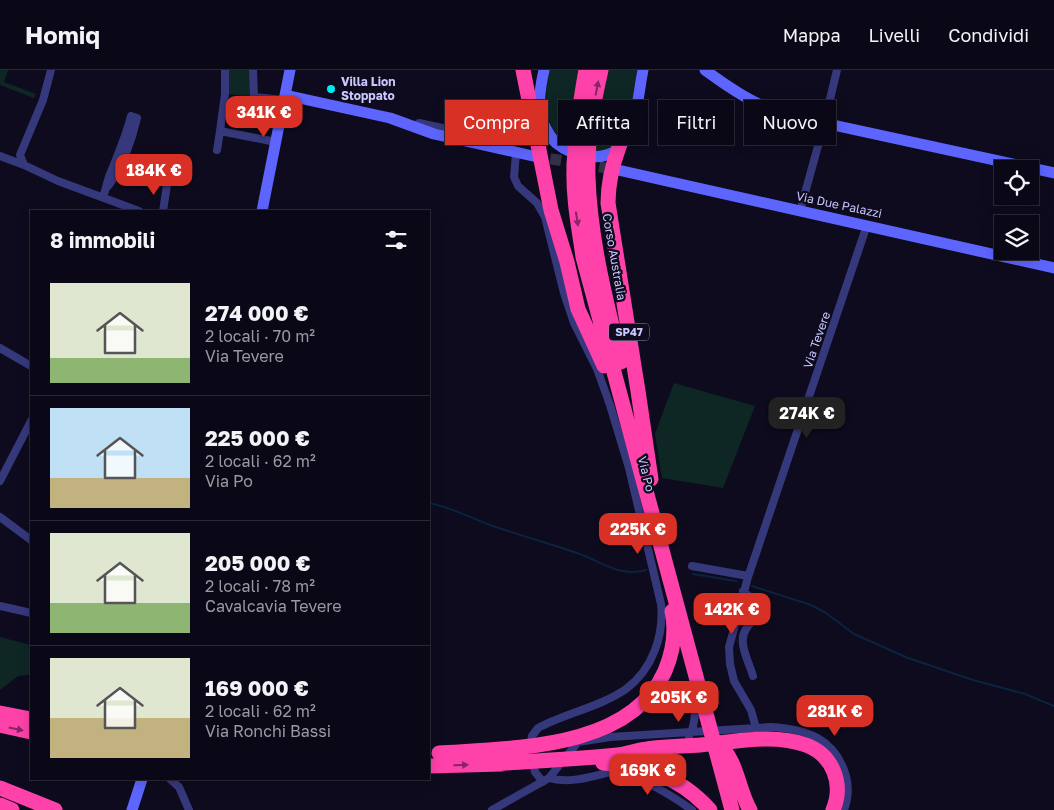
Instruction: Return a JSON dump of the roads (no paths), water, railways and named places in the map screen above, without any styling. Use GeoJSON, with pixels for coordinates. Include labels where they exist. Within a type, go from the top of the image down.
{"type":"FeatureCollection","features":[{"type":"Feature","properties":{"kind":"highway","name":"SP47"},"geometry":{"type":"LineString","coordinates":[[523,70],[551,210],[567,262],[578,309],[602,362],[633,447]]}},
{"type":"Feature","properties":{"kind":"highway","name":"Corso Australia"},"geometry":{"type":"LineString","coordinates":[[585,100],[586,70]]}},
{"type":"Feature","properties":{"kind":"highway","name":"Corso Australia"},"geometry":{"type":"LineString","coordinates":[[595,100],[601,70]]}},
{"type":"Feature","properties":{"kind":"highway","name":"SP47"},"geometry":{"type":"LineString","coordinates":[[547,145],[563,229],[567,262]]}},
{"type":"Feature","properties":{"kind":"highway","name":"Corso Australia"},"geometry":{"type":"LineString","coordinates":[[583,145],[576,211],[583,257],[633,447]]}},
{"type":"Feature","properties":{"kind":"highway","name":"SP47"},"geometry":{"type":"LineString","coordinates":[[619,147],[608,185],[608,203],[650,479]]}},
{"type":"Feature","properties":{"kind":"highway","name":"Corso Australia"},"geometry":{"type":"LineString","coordinates":[[581,173],[598,264],[650,479]]}},
{"type":"Feature","properties":{"kind":"highway","name":"Via Po"},"geometry":{"type":"LineString","coordinates":[[633,447],[732,810]]}},
{"type":"Feature","properties":{"kind":"highway","name":"Via Po"},"geometry":{"type":"LineString","coordinates":[[650,479],[718,726]]}},
{"type":"Feature","properties":{"kind":"highway"},"geometry":{"type":"LineString","coordinates":[[434,754],[521,748],[562,741],[587,734],[608,725],[634,708],[654,688],[662,676],[670,654],[673,635],[672,616],[655,523]]}},
{"type":"Feature","properties":{"kind":"highway"},"geometry":{"type":"LineString","coordinates":[[0,713],[30,719]]}},
{"type":"Feature","properties":{"kind":"highway"},"geometry":{"type":"LineString","coordinates":[[0,726],[30,732]]}},
{"type":"Feature","properties":{"kind":"highway"},"geometry":{"type":"LineString","coordinates":[[492,764],[620,754],[737,735],[785,740],[802,743],[816,750],[828,762],[835,774],[838,790],[833,810]]}},
{"type":"Feature","properties":{"kind":"highway"},"geometry":{"type":"LineString","coordinates":[[434,754],[506,753],[620,747],[646,749]]}},
{"type":"Feature","properties":{"kind":"highway"},"geometry":{"type":"LineString","coordinates":[[740,810],[724,750],[732,759],[743,795],[750,810]]}},
{"type":"Feature","properties":{"kind":"highway"},"geometry":{"type":"LineString","coordinates":[[430,766],[590,763],[644,768],[670,778],[690,791],[710,810]]}},
{"type":"Feature","properties":{"kind":"highway"},"geometry":{"type":"LineString","coordinates":[[0,788],[55,810]]}},
{"type":"Feature","properties":{"kind":"highway"},"geometry":{"type":"LineString","coordinates":[[0,805],[12,810]]}},
{"type":"Feature","properties":{"kind":"street"},"geometry":{"type":"LineString","coordinates":[[24,165],[20,156],[43,100],[51,70]]}},
{"type":"Feature","properties":{"kind":"street"},"geometry":{"type":"LineString","coordinates":[[216,150],[225,94],[225,70]]}},
{"type":"Feature","properties":{"kind":"street"},"geometry":{"type":"LineString","coordinates":[[253,70],[254,97],[285,97],[390,118],[434,134],[533,156]]}},
{"type":"Feature","properties":{"kind":"street"},"geometry":{"type":"LineString","coordinates":[[262,210],[290,70]]}},
{"type":"Feature","properties":{"kind":"street"},"geometry":{"type":"LineString","coordinates":[[541,100],[544,70]]}},
{"type":"Feature","properties":{"kind":"street"},"geometry":{"type":"LineString","coordinates":[[548,129],[554,141],[566,150],[582,156],[610,154],[619,147],[632,123],[643,70]]}},
{"type":"Feature","properties":{"kind":"street"},"geometry":{"type":"LineString","coordinates":[[705,70],[734,91],[751,100]]}},
{"type":"Feature","properties":{"kind":"street"},"geometry":{"type":"LineString","coordinates":[[830,100],[837,70]]}},
{"type":"Feature","properties":{"kind":"street"},"geometry":{"type":"LineString","coordinates":[[103,197],[108,186],[115,178],[133,134],[137,118],[130,116],[127,133],[109,177],[108,186]]}},
{"type":"Feature","properties":{"kind":"street"},"geometry":{"type":"LineString","coordinates":[[415,126],[419,123],[445,128]]}},
{"type":"Feature","properties":{"kind":"street"},"geometry":{"type":"LineString","coordinates":[[836,127],[1054,173]]}},
{"type":"Feature","properties":{"kind":"street"},"geometry":{"type":"LineString","coordinates":[[220,131],[276,142]]}},
{"type":"Feature","properties":{"kind":"street"},"geometry":{"type":"LineString","coordinates":[[802,204],[818,145]]}},
{"type":"Feature","properties":{"kind":"street","name":"Via Po"},"geometry":{"type":"LineString","coordinates":[[516,153],[514,177],[518,186],[537,202],[545,217],[569,308],[597,369],[610,405],[629,468],[655,579],[662,619],[660,635],[654,654],[641,674],[626,688],[601,702],[538,728],[532,736],[530,751],[535,772],[546,780]]}},
{"type":"Feature","properties":{"kind":"street"},"geometry":{"type":"LineString","coordinates":[[0,156],[58,181],[136,210]]}},
{"type":"Feature","properties":{"kind":"street","name":"Via Due Palazzi"},"geometry":{"type":"LineString","coordinates":[[618,170],[1054,268]]}},
{"type":"Feature","properties":{"kind":"street"},"geometry":{"type":"LineString","coordinates":[[163,210],[167,185]]}},
{"type":"Feature","properties":{"kind":"street","name":"Via Tevere"},"geometry":{"type":"LineString","coordinates":[[756,728],[754,717],[734,681],[729,647],[743,591],[867,225]]}},
{"type":"Feature","properties":{"kind":"street"},"geometry":{"type":"LineString","coordinates":[[0,348],[30,365]]}},
{"type":"Feature","properties":{"kind":"street"},"geometry":{"type":"LineString","coordinates":[[0,481],[30,423]]}},
{"type":"Feature","properties":{"kind":"street"},"geometry":{"type":"LineString","coordinates":[[0,518],[30,539]]}},
{"type":"Feature","properties":{"kind":"street"},"geometry":{"type":"LineString","coordinates":[[692,566],[748,576]]}},
{"type":"Feature","properties":{"kind":"street"},"geometry":{"type":"LineString","coordinates":[[743,591],[755,600],[760,609],[757,618],[744,633],[742,641],[753,676]]}},
{"type":"Feature","properties":{"kind":"street"},"geometry":{"type":"LineString","coordinates":[[1,608],[30,614]]}},
{"type":"Feature","properties":{"kind":"street"},"geometry":{"type":"LineString","coordinates":[[546,780],[568,781],[631,767],[665,757],[686,742],[692,732],[694,715],[690,655]]}},
{"type":"Feature","properties":{"kind":"street"},"geometry":{"type":"LineString","coordinates":[[492,810],[546,780],[578,742],[589,739],[624,736],[737,735],[756,728],[788,728],[811,735],[828,745],[838,758],[847,780],[848,798],[844,810]]}},
{"type":"Feature","properties":{"kind":"street"},"geometry":{"type":"LineString","coordinates":[[607,772],[641,780],[692,810]]}},
{"type":"Feature","properties":{"kind":"street"},"geometry":{"type":"LineString","coordinates":[[132,810],[142,780]]}},
{"type":"Feature","properties":{"kind":"street"},"geometry":{"type":"LineString","coordinates":[[171,780],[180,787],[189,810]]}},
{"type":"Feature","properties":{"kind":"waterway"},"geometry":{"type":"LineString","coordinates":[[430,503],[586,556],[611,568],[628,572],[646,570]]}},
{"type":"Feature","properties":{"kind":"waterway"},"geometry":{"type":"LineString","coordinates":[[693,574],[736,581]]}},
{"type":"Feature","properties":{"kind":"waterway"},"geometry":{"type":"LineString","coordinates":[[752,586],[811,605],[826,613],[854,634],[908,658],[973,680],[1025,694],[1054,706]]}},
{"type":"Feature","properties":{"kind":"tunnel"},"geometry":{"type":"LineString","coordinates":[[534,156],[618,170]]}},
{"type":"Feature","properties":{"kind":"place","name":"Villa Lion Stoppato"},"geometry":{"type":"Point","coordinates":[331,89]}}]}
